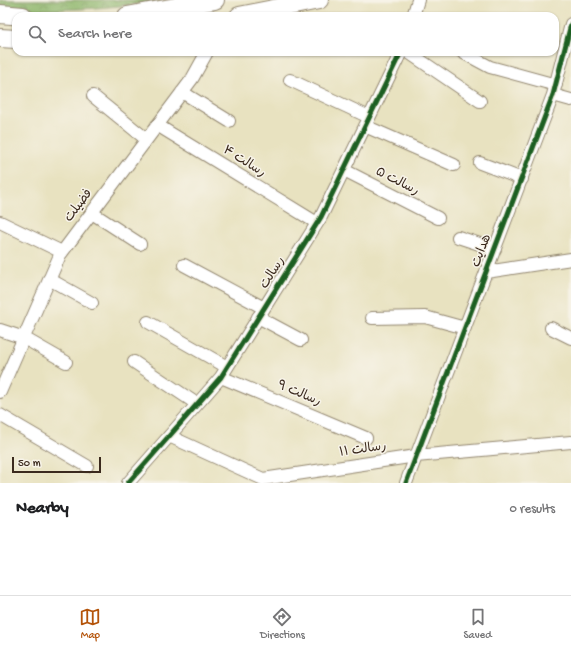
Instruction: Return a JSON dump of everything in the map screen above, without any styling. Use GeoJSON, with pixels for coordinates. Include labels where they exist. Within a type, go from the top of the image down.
{"type":"FeatureCollection","features":[{"type":"Feature","properties":{"kind":"main road"},"geometry":{"type":"LineString","coordinates":[[149,12],[215,0]]}},
{"type":"Feature","properties":{"kind":"main road"},"geometry":{"type":"LineString","coordinates":[[259,12],[319,0]]}},
{"type":"Feature","properties":{"kind":"main road"},"geometry":{"type":"LineString","coordinates":[[0,14],[12,15]]}},
{"type":"Feature","properties":{"kind":"main road"},"geometry":{"type":"LineString","coordinates":[[0,38],[12,39]]}},
{"type":"Feature","properties":{"kind":"street"},"geometry":{"type":"LineString","coordinates":[[414,12],[418,0]]}},
{"type":"Feature","properties":{"kind":"street","name":"هدایت"},"geometry":{"type":"LineString","coordinates":[[406,483],[555,90],[571,24]]}},
{"type":"Feature","properties":{"kind":"street","name":"فضیلت"},"geometry":{"type":"LineString","coordinates":[[0,392],[62,252],[182,92],[204,56]]}},
{"type":"Feature","properties":{"kind":"street","name":"رسالت"},"geometry":{"type":"LineString","coordinates":[[128,483],[224,372],[317,223],[399,56]]}},
{"type":"Feature","properties":{"kind":"street"},"geometry":{"type":"LineString","coordinates":[[414,56],[480,101]]}},
{"type":"Feature","properties":{"kind":"street"},"geometry":{"type":"LineString","coordinates":[[469,56],[490,67],[555,90],[571,100]]}},
{"type":"Feature","properties":{"kind":"street"},"geometry":{"type":"LineString","coordinates":[[290,80],[367,122],[454,165]]}},
{"type":"Feature","properties":{"kind":"street"},"geometry":{"type":"LineString","coordinates":[[182,92],[229,121]]}},
{"type":"Feature","properties":{"kind":"street"},"geometry":{"type":"LineString","coordinates":[[93,96],[146,139]]}},
{"type":"Feature","properties":{"kind":"street","name":"رسالت ۴"},"geometry":{"type":"LineString","coordinates":[[157,125],[317,223]]}},
{"type":"Feature","properties":{"kind":"street"},"geometry":{"type":"LineString","coordinates":[[480,163],[522,179]]}},
{"type":"Feature","properties":{"kind":"street","name":"رسالت ۵"},"geometry":{"type":"LineString","coordinates":[[344,170],[438,218]]}},
{"type":"Feature","properties":{"kind":"street"},"geometry":{"type":"LineString","coordinates":[[92,213],[140,244]]}},
{"type":"Feature","properties":{"kind":"street"},"geometry":{"type":"LineString","coordinates":[[0,222],[62,252]]}},
{"type":"Feature","properties":{"kind":"street"},"geometry":{"type":"LineString","coordinates":[[458,237],[495,248]]}},
{"type":"Feature","properties":{"kind":"street"},"geometry":{"type":"LineString","coordinates":[[486,272],[571,259]]}},
{"type":"Feature","properties":{"kind":"street"},"geometry":{"type":"LineString","coordinates":[[184,265],[301,340]]}},
{"type":"Feature","properties":{"kind":"street"},"geometry":{"type":"LineString","coordinates":[[49,279],[92,303]]}},
{"type":"Feature","properties":{"kind":"street"},"geometry":{"type":"LineString","coordinates":[[372,318],[425,317],[465,328]]}},
{"type":"Feature","properties":{"kind":"street","name":"رسالت ۹"},"geometry":{"type":"LineString","coordinates":[[148,322],[224,372],[366,438]]}},
{"type":"Feature","properties":{"kind":"street"},"geometry":{"type":"LineString","coordinates":[[551,328],[571,338]]}},
{"type":"Feature","properties":{"kind":"street"},"geometry":{"type":"LineString","coordinates":[[0,330],[24,338],[66,362]]}},
{"type":"Feature","properties":{"kind":"street"},"geometry":{"type":"LineString","coordinates":[[134,362],[197,404]]}},
{"type":"Feature","properties":{"kind":"street"},"geometry":{"type":"LineString","coordinates":[[0,415],[87,466]]}},
{"type":"Feature","properties":{"kind":"street","name":"رسالت ۱۱"},"geometry":{"type":"LineString","coordinates":[[169,436],[263,479],[416,456],[571,442]]}},
{"type":"Feature","properties":{"kind":"green space"},"geometry":{"type":"Polygon","coordinates":[[[0,0],[164,0],[102,8],[41,10],[0,8],[0,0]]]}},
{"type":"Feature","properties":{"kind":"cycle path"},"geometry":{"type":"LineString","coordinates":[[406,483],[553,95],[571,24]]}},
{"type":"Feature","properties":{"kind":"cycle path"},"geometry":{"type":"LineString","coordinates":[[128,483],[221,377],[321,217],[399,56]]}}]}
